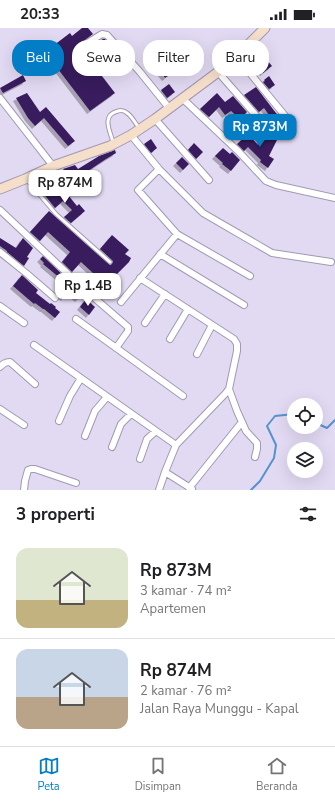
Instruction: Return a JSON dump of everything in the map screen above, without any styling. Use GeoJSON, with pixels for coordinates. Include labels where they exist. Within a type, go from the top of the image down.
{"type":"FeatureCollection","features":[{"type":"Feature","properties":{"kind":"street"},"geometry":{"type":"LineString","coordinates":[[253,40],[265,28]]}},
{"type":"Feature","properties":{"kind":"street"},"geometry":{"type":"LineString","coordinates":[[92,40],[102,34],[107,35],[111,40]]}},
{"type":"Feature","properties":{"kind":"street"},"geometry":{"type":"LineString","coordinates":[[135,66],[169,108]]}},
{"type":"Feature","properties":{"kind":"street"},"geometry":{"type":"LineString","coordinates":[[0,188],[25,179],[53,166],[114,144],[140,130],[213,76]]}},
{"type":"Feature","properties":{"kind":"street"},"geometry":{"type":"LineString","coordinates":[[222,76],[267,128]]}},
{"type":"Feature","properties":{"kind":"street"},"geometry":{"type":"LineString","coordinates":[[252,76],[286,117]]}},
{"type":"Feature","properties":{"kind":"street"},"geometry":{"type":"LineString","coordinates":[[0,98],[53,166]]}},
{"type":"Feature","properties":{"kind":"street"},"geometry":{"type":"LineString","coordinates":[[183,99],[266,180],[276,185],[335,198]]}},
{"type":"Feature","properties":{"kind":"street"},"geometry":{"type":"LineString","coordinates":[[155,119],[209,180]]}},
{"type":"Feature","properties":{"kind":"street"},"geometry":{"type":"LineString","coordinates":[[131,135],[159,169],[203,212],[272,253],[331,262]]}},
{"type":"Feature","properties":{"kind":"street"},"geometry":{"type":"LineString","coordinates":[[159,169],[138,190],[177,234],[250,276]]}},
{"type":"Feature","properties":{"kind":"street"},"geometry":{"type":"LineString","coordinates":[[0,210],[128,328],[128,331],[116,348]]}},
{"type":"Feature","properties":{"kind":"street"},"geometry":{"type":"LineString","coordinates":[[121,302],[177,234]]}},
{"type":"Feature","properties":{"kind":"street"},"geometry":{"type":"LineString","coordinates":[[0,252],[56,298]]}},
{"type":"Feature","properties":{"kind":"street"},"geometry":{"type":"LineString","coordinates":[[160,254],[244,305]]}},
{"type":"Feature","properties":{"kind":"street"},"geometry":{"type":"LineString","coordinates":[[140,278],[234,339],[237,344],[237,351],[229,389],[176,445],[159,490]]}},
{"type":"Feature","properties":{"kind":"street"},"geometry":{"type":"LineString","coordinates":[[145,323],[165,294]]}},
{"type":"Feature","properties":{"kind":"street"},"geometry":{"type":"LineString","coordinates":[[0,306],[24,323]]}},
{"type":"Feature","properties":{"kind":"street"},"geometry":{"type":"LineString","coordinates":[[170,339],[188,309]]}},
{"type":"Feature","properties":{"kind":"street"},"geometry":{"type":"LineString","coordinates":[[76,319],[183,396]]}},
{"type":"Feature","properties":{"kind":"street"},"geometry":{"type":"LineString","coordinates":[[197,354],[212,325]]}},
{"type":"Feature","properties":{"kind":"street"},"geometry":{"type":"LineString","coordinates":[[34,345],[176,445]]}},
{"type":"Feature","properties":{"kind":"street"},"geometry":{"type":"LineString","coordinates":[[0,367],[4,363],[10,362],[35,384]]}},
{"type":"Feature","properties":{"kind":"street"},"geometry":{"type":"LineString","coordinates":[[59,421],[70,396],[81,378]]}},
{"type":"Feature","properties":{"kind":"street"},"geometry":{"type":"LineString","coordinates":[[229,389],[246,431],[257,442],[255,457]]}},
{"type":"Feature","properties":{"kind":"street"},"geometry":{"type":"LineString","coordinates":[[85,436],[95,411],[107,396]]}},
{"type":"Feature","properties":{"kind":"street"},"geometry":{"type":"LineString","coordinates":[[0,409],[24,425]]}},
{"type":"Feature","properties":{"kind":"street"},"geometry":{"type":"LineString","coordinates":[[112,447],[120,424],[131,414]]}},
{"type":"Feature","properties":{"kind":"street"},"geometry":{"type":"LineString","coordinates":[[165,472],[191,489],[242,422]]}},
{"type":"Feature","properties":{"kind":"street"},"geometry":{"type":"LineString","coordinates":[[140,459],[147,439],[156,431]]}},
{"type":"Feature","properties":{"kind":"street"},"geometry":{"type":"LineString","coordinates":[[24,490],[28,470],[31,469],[76,484]]}},
{"type":"Feature","properties":{"kind":"lane"},"geometry":{"type":"LineString","coordinates":[[114,144],[108,119],[117,111],[127,112],[140,130]]}},
{"type":"Feature","properties":{"kind":"lane"},"geometry":{"type":"LineString","coordinates":[[25,179],[56,214],[110,262]]}},
{"type":"Feature","properties":{"kind":"building"},"geometry":{"type":"Polygon","coordinates":[[[82,28],[88,28],[93,34],[85,40],[72,40],[72,76],[102,76],[115,93],[90,111],[63,76],[64,40],[61,40],[70,33],[72,36],[82,28]]]}},
{"type":"Feature","properties":{"kind":"building"},"geometry":{"type":"Polygon","coordinates":[[[21,76],[24,76],[26,81],[3,93],[0,88],[21,76]]]}},
{"type":"Feature","properties":{"kind":"building"},"geometry":{"type":"Polygon","coordinates":[[[269,76],[275,85],[269,89],[263,82],[265,81],[264,80],[269,76]]]}},
{"type":"Feature","properties":{"kind":"building"},"geometry":{"type":"Polygon","coordinates":[[[169,84],[175,92],[167,98],[161,90],[169,84]]]}},
{"type":"Feature","properties":{"kind":"building"},"geometry":{"type":"Polygon","coordinates":[[[256,87],[284,121],[278,128],[273,123],[274,122],[264,108],[259,112],[244,95],[256,87]]]}},
{"type":"Feature","properties":{"kind":"building"},"geometry":{"type":"Polygon","coordinates":[[[27,93],[40,112],[46,107],[75,141],[68,146],[44,118],[35,126],[28,118],[16,98],[27,93]]]}},
{"type":"Feature","properties":{"kind":"building"},"geometry":{"type":"Polygon","coordinates":[[[217,93],[225,102],[233,96],[247,112],[240,119],[231,111],[225,115],[219,107],[209,117],[200,109],[217,93]]]}},
{"type":"Feature","properties":{"kind":"building"},"geometry":{"type":"Polygon","coordinates":[[[264,133],[277,140],[269,156],[274,159],[268,168],[260,162],[261,160],[248,147],[244,151],[237,144],[248,134],[258,145],[264,133]]]}},
{"type":"Feature","properties":{"kind":"building"},"geometry":{"type":"Polygon","coordinates":[[[151,139],[157,148],[151,153],[144,144],[151,139]]]}},
{"type":"Feature","properties":{"kind":"building"},"geometry":{"type":"Polygon","coordinates":[[[194,143],[203,152],[196,159],[188,150],[194,143]]]}},
{"type":"Feature","properties":{"kind":"building"},"geometry":{"type":"Polygon","coordinates":[[[223,148],[230,154],[232,152],[240,160],[231,171],[215,156],[223,148]]]}},
{"type":"Feature","properties":{"kind":"building"},"geometry":{"type":"Polygon","coordinates":[[[115,150],[116,153],[85,173],[65,179],[64,177],[70,173],[67,174],[63,169],[75,165],[78,169],[99,156],[115,150]]]}},
{"type":"Feature","properties":{"kind":"building"},"geometry":{"type":"Polygon","coordinates":[[[182,157],[189,164],[183,170],[176,163],[182,157]]]}},
{"type":"Feature","properties":{"kind":"building"},"geometry":{"type":"Polygon","coordinates":[[[52,173],[56,181],[47,184],[45,177],[52,173]]]}},
{"type":"Feature","properties":{"kind":"building"},"geometry":{"type":"Polygon","coordinates":[[[48,189],[54,196],[64,190],[77,206],[79,204],[85,211],[71,223],[64,217],[72,210],[63,201],[55,208],[43,193],[48,189]]]}},
{"type":"Feature","properties":{"kind":"building"},"geometry":{"type":"Polygon","coordinates":[[[49,211],[110,265],[113,261],[100,249],[112,235],[129,250],[125,254],[131,258],[129,262],[106,285],[81,262],[72,272],[62,262],[70,252],[48,232],[40,241],[30,232],[49,211]]]}},
{"type":"Feature","properties":{"kind":"building"},"geometry":{"type":"Polygon","coordinates":[[[0,238],[16,248],[23,238],[33,248],[27,257],[29,258],[24,266],[0,246],[0,238]]]}},
{"type":"Feature","properties":{"kind":"building"},"geometry":{"type":"Polygon","coordinates":[[[43,256],[83,294],[78,299],[69,291],[64,298],[57,293],[63,284],[59,281],[61,279],[43,264],[44,263],[40,259],[43,256]]]}},
{"type":"Feature","properties":{"kind":"building"},"geometry":{"type":"Polygon","coordinates":[[[22,275],[38,290],[36,293],[50,304],[51,303],[60,312],[55,318],[35,303],[34,304],[13,286],[22,275]]]}},
{"type":"Feature","properties":{"kind":"building"},"geometry":{"type":"Polygon","coordinates":[[[86,299],[95,307],[89,315],[80,307],[86,299]]]}},
{"type":"Feature","properties":{"kind":"waterway"},"geometry":{"type":"LineString","coordinates":[[251,490],[260,481],[274,458],[276,445],[267,426],[275,416],[287,415]]}},
{"type":"Feature","properties":{"kind":"waterway"},"geometry":{"type":"LineString","coordinates":[[323,426],[327,428],[335,420]]}}]}
